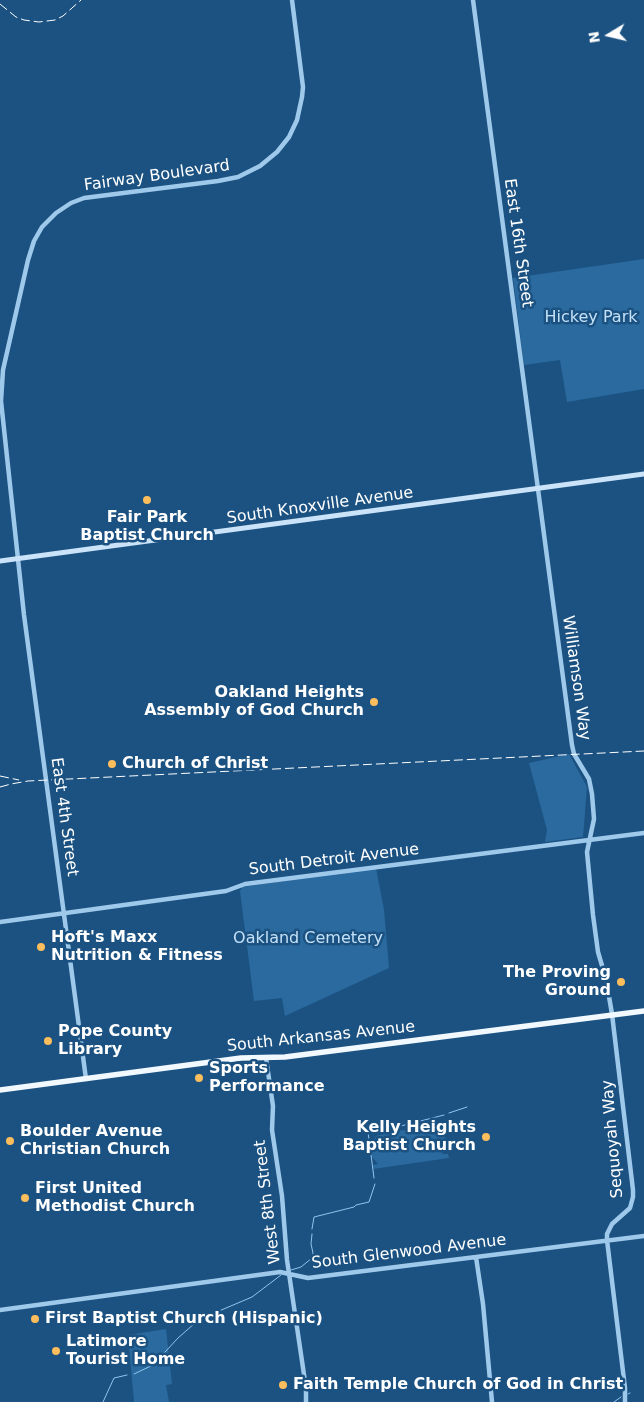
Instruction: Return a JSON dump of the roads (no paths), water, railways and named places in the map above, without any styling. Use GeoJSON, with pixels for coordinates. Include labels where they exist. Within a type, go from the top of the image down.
{"type":"FeatureCollection","features":[{"type":"Feature","properties":{"kind":"highway","name":"South Arkansas Avenue"},"geometry":{"type":"LineString","coordinates":[[0,1090],[241,1058],[285,1057],[644,1011]]}},
{"type":"Feature","properties":{"kind":"main road","name":"South Knoxville Avenue"},"geometry":{"type":"LineString","coordinates":[[0,561],[644,474]]}},
{"type":"Feature","properties":{"kind":"street","name":"Fairway Boulevard"},"geometry":{"type":"LineString","coordinates":[[18,558],[1,401],[3,370],[34,241],[42,226],[56,213],[71,203],[84,198],[238,177],[260,166],[277,152],[289,137],[297,120],[302,97],[300,60],[292,0]]}},
{"type":"Feature","properties":{"kind":"street","name":"East 16th Street"},"geometry":{"type":"LineString","coordinates":[[473,0],[537,489]]}},
{"type":"Feature","properties":{"kind":"street","name":"Williamson Way"},"geometry":{"type":"LineString","coordinates":[[537,489],[572,744],[574,754],[591,784],[594,819],[587,852],[598,952],[604,970],[612,1014]]}},
{"type":"Feature","properties":{"kind":"street","name":"East 4th Street"},"geometry":{"type":"LineString","coordinates":[[18,558],[86,1078]]}},
{"type":"Feature","properties":{"kind":"street","name":"South Detroit Avenue"},"geometry":{"type":"LineString","coordinates":[[0,922],[226,891],[245,884],[644,833]]}},
{"type":"Feature","properties":{"kind":"street","name":"Sequoyah Way"},"geometry":{"type":"LineString","coordinates":[[607,1240],[609,1229],[630,1208],[633,1197],[612,1014]]}},
{"type":"Feature","properties":{"kind":"street","name":"West 8th Street"},"geometry":{"type":"LineString","coordinates":[[266,1058],[273,1106],[272,1130],[282,1196],[290,1274],[306,1388],[306,1402]]}},
{"type":"Feature","properties":{"kind":"street","name":"South Glenwood Avenue"},"geometry":{"type":"LineString","coordinates":[[0,1310],[245,1276],[280,1272],[308,1278],[644,1236]]}},
{"type":"Feature","properties":{"kind":"street"},"geometry":{"type":"LineString","coordinates":[[607,1240],[625,1388],[625,1402]]}},
{"type":"Feature","properties":{"kind":"street"},"geometry":{"type":"LineString","coordinates":[[476,1257],[483,1304],[492,1402]]}},
{"type":"Feature","properties":{"kind":"waterway"},"geometry":{"type":"LineString","coordinates":[[449,1113],[467,1107]]}},
{"type":"Feature","properties":{"kind":"waterway"},"geometry":{"type":"LineString","coordinates":[[374,1178],[368,1132],[444,1115]]}},
{"type":"Feature","properties":{"kind":"waterway"},"geometry":{"type":"LineString","coordinates":[[312,1229],[314,1217],[369,1202],[375,1184]]}},
{"type":"Feature","properties":{"kind":"waterway"},"geometry":{"type":"LineString","coordinates":[[291,1270],[301,1267],[312,1258],[312,1234]]}},
{"type":"Feature","properties":{"kind":"waterway"},"geometry":{"type":"LineString","coordinates":[[212,1314],[252,1297],[281,1275]]}},
{"type":"Feature","properties":{"kind":"waterway"},"geometry":{"type":"LineString","coordinates":[[134,1374],[153,1365],[178,1338],[207,1315]]}},
{"type":"Feature","properties":{"kind":"waterway"},"geometry":{"type":"LineString","coordinates":[[103,1402],[114,1378],[127,1375]]}},
{"type":"Feature","properties":{"kind":"waterway"},"geometry":{"type":"LineString","coordinates":[[614,1402],[621,1397]]}},
{"type":"Feature","properties":{"kind":"railway"},"geometry":{"type":"LineString","coordinates":[[0,4],[16,17],[39,22],[55,20],[63,16],[81,0]]}},
{"type":"Feature","properties":{"kind":"railway"},"geometry":{"type":"LineString","coordinates":[[0,787],[28,781],[644,751]]}},
{"type":"Feature","properties":{"kind":"railway"},"geometry":{"type":"LineString","coordinates":[[0,776],[19,780]]}},
{"type":"Feature","properties":{"kind":"place","name":"Fair Park Baptist Church"},"geometry":{"type":"Point","coordinates":[147,500]}},
{"type":"Feature","properties":{"kind":"place","name":"Oakland Heights Assembly of God Church"},"geometry":{"type":"Point","coordinates":[374,702]}},
{"type":"Feature","properties":{"kind":"place","name":"Church of Christ"},"geometry":{"type":"Point","coordinates":[112,764]}},
{"type":"Feature","properties":{"kind":"place","name":"Hoft's Maxx Nutrition & Fitness"},"geometry":{"type":"Point","coordinates":[41,947]}},
{"type":"Feature","properties":{"kind":"place","name":"The Proving Ground"},"geometry":{"type":"Point","coordinates":[621,982]}},
{"type":"Feature","properties":{"kind":"place","name":"Pope County Library"},"geometry":{"type":"Point","coordinates":[48,1041]}},
{"type":"Feature","properties":{"kind":"place","name":"Sports Performance"},"geometry":{"type":"Point","coordinates":[199,1078]}},
{"type":"Feature","properties":{"kind":"place","name":"Kelly Heights Baptist Church"},"geometry":{"type":"Point","coordinates":[486,1137]}},
{"type":"Feature","properties":{"kind":"place","name":"Boulder Avenue Christian Church"},"geometry":{"type":"Point","coordinates":[10,1141]}},
{"type":"Feature","properties":{"kind":"place","name":"First United Methodist Church"},"geometry":{"type":"Point","coordinates":[25,1198]}},
{"type":"Feature","properties":{"kind":"place","name":"First Baptist Church (Hispanic)"},"geometry":{"type":"Point","coordinates":[35,1319]}},
{"type":"Feature","properties":{"kind":"place","name":"Latimore Tourist Home"},"geometry":{"type":"Point","coordinates":[56,1351]}},
{"type":"Feature","properties":{"kind":"place","name":"Faith Temple Church of God in Christ"},"geometry":{"type":"Point","coordinates":[283,1385]}},
{"type":"Feature","properties":{"kind":"park label","name":"Hickey Park"},"geometry":{"type":"Point","coordinates":[591,318]}},
{"type":"Feature","properties":{"kind":"park label","name":"Oakland Cemetery"},"geometry":{"type":"Point","coordinates":[308,939]}}]}
